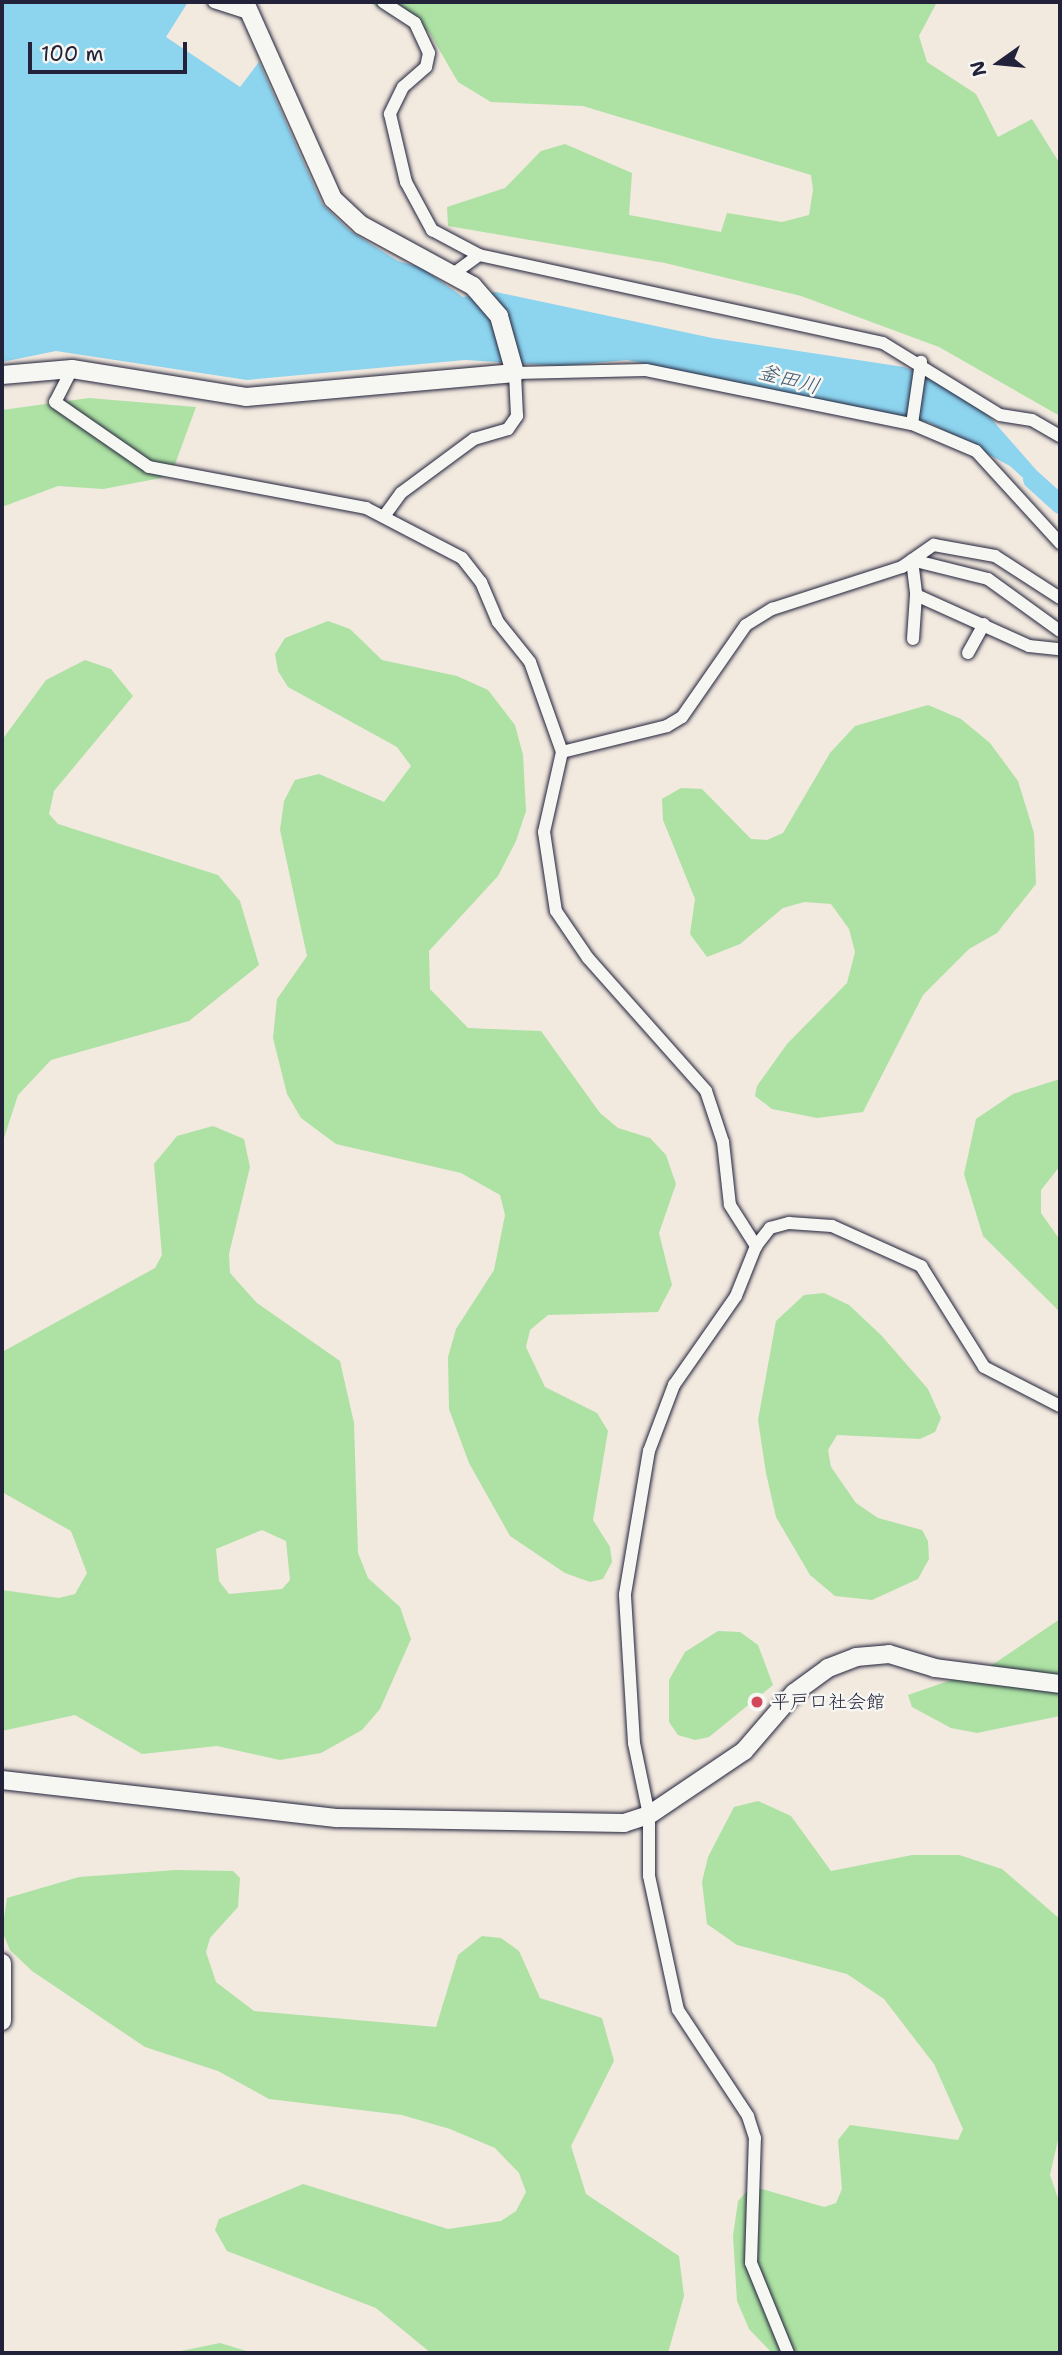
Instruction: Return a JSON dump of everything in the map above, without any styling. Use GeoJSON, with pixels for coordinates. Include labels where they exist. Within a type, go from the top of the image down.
{"type":"FeatureCollection","features":[{"type":"Feature","properties":{"kind":"street"},"geometry":{"type":"LineString","coordinates":[[214,2],[248,8],[333,199],[360,225],[453,274],[499,316],[514,367],[517,416],[508,429],[474,439],[401,493],[385,515]]}},
{"type":"Feature","properties":{"kind":"street"},"geometry":{"type":"LineString","coordinates":[[383,2],[415,23],[429,53],[426,67],[403,87],[390,114],[406,182],[432,230],[480,255],[709,301],[883,343],[1000,415],[1032,420],[1060,436]]}},
{"type":"Feature","properties":{"kind":"street"},"geometry":{"type":"LineString","coordinates":[[453,274],[480,255]]}},
{"type":"Feature","properties":{"kind":"street"},"geometry":{"type":"LineString","coordinates":[[2,375],[72,369],[246,397],[514,367],[646,370],[912,423],[976,452],[1060,543]]}},
{"type":"Feature","properties":{"kind":"street"},"geometry":{"type":"LineString","coordinates":[[912,423],[921,367]]}},
{"type":"Feature","properties":{"kind":"street"},"geometry":{"type":"LineString","coordinates":[[72,369],[55,402],[149,467],[385,515],[461,558],[481,582],[498,622],[530,662],[562,752],[544,832],[556,911],[588,958],[706,1091],[723,1142],[730,1205],[756,1246]]}},
{"type":"Feature","properties":{"kind":"street"},"geometry":{"type":"LineString","coordinates":[[562,752],[667,726],[682,716],[746,625],[772,609],[912,561],[944,543],[995,555],[1060,598]]}},
{"type":"Feature","properties":{"kind":"street"},"geometry":{"type":"LineString","coordinates":[[912,561],[916,595],[913,639]]}},
{"type":"Feature","properties":{"kind":"street"},"geometry":{"type":"LineString","coordinates":[[912,561],[988,579],[1060,631]]}},
{"type":"Feature","properties":{"kind":"street"},"geometry":{"type":"LineString","coordinates":[[916,595],[1029,646],[1060,649]]}},
{"type":"Feature","properties":{"kind":"street"},"geometry":{"type":"LineString","coordinates":[[968,653],[984,624]]}},
{"type":"Feature","properties":{"kind":"street"},"geometry":{"type":"LineString","coordinates":[[788,2353],[751,2263],[755,2138],[748,2116],[678,2010],[666,1971],[649,1876],[649,1815],[634,1743],[625,1594],[631,1536],[662,1407],[736,1296],[756,1246],[770,1228],[789,1223],[832,1226],[878,1243],[921,1266],[938,1285],[984,1367],[1060,1406]]}},
{"type":"Feature","properties":{"kind":"street"},"geometry":{"type":"LineString","coordinates":[[2,1780],[398,1822],[601,1825],[649,1815],[744,1751],[816,1675],[856,1657],[889,1654],[948,1671],[1060,1684]]}},
{"type":"Feature","properties":{"kind":"street"},"geometry":{"type":"LineString","coordinates":[[2,1963],[2,2021]]}},
{"type":"Feature","properties":{"kind":"green space"},"geometry":{"type":"Polygon","coordinates":[[[368,2],[937,2],[919,36],[927,62],[976,94],[998,137],[1032,119],[1060,164],[1060,416],[939,347],[801,296],[665,263],[448,226],[447,207],[505,188],[541,151],[565,144],[632,173],[629,215],[721,232],[727,213],[782,222],[809,215],[813,190],[811,175],[583,106],[491,102],[458,82],[429,32],[368,2]]]}},
{"type":"Feature","properties":{"kind":"green space"},"geometry":{"type":"Polygon","coordinates":[[[89,398],[196,407],[174,467],[161,478],[103,489],[58,486],[2,507],[2,410],[89,398]]]}},
{"type":"Feature","properties":{"kind":"green space"},"geometry":{"type":"Polygon","coordinates":[[[328,621],[350,629],[382,660],[457,676],[488,690],[515,725],[523,755],[526,811],[516,841],[498,876],[429,951],[430,989],[468,1028],[541,1031],[600,1113],[618,1128],[650,1138],[666,1155],[676,1184],[659,1233],[672,1285],[658,1312],[548,1315],[530,1330],[526,1347],[545,1387],[597,1413],[608,1431],[593,1520],[610,1547],[612,1562],[603,1579],[590,1582],[565,1573],[510,1536],[469,1463],[449,1409],[448,1357],[456,1329],[494,1270],[505,1215],[500,1195],[461,1173],[336,1144],[301,1118],[287,1094],[273,1038],[277,999],[307,956],[280,830],[284,801],[295,780],[319,774],[384,802],[411,766],[397,747],[288,687],[278,671],[275,654],[285,638],[328,621]]]}},
{"type":"Feature","properties":{"kind":"green space"},"geometry":{"type":"Polygon","coordinates":[[[85,660],[111,669],[133,696],[54,791],[49,814],[58,824],[218,875],[240,901],[259,965],[189,1021],[51,1060],[18,1095],[2,1144],[2,740],[46,680],[85,660]]]}},
{"type":"Feature","properties":{"kind":"green space"},"geometry":{"type":"Polygon","coordinates":[[[928,705],[961,719],[990,743],[1018,781],[1034,833],[1036,884],[997,933],[969,949],[923,995],[863,1112],[817,1118],[772,1109],[755,1096],[757,1086],[787,1044],[847,983],[855,952],[849,929],[831,904],[804,902],[783,908],[740,944],[707,957],[690,934],[695,899],[663,820],[662,799],[681,788],[702,789],[751,839],[767,840],[783,833],[830,753],[855,726],[928,705]]]}},
{"type":"Feature","properties":{"kind":"green space"},"geometry":{"type":"Polygon","coordinates":[[[1060,1079],[1060,1166],[1041,1190],[1041,1213],[1060,1240],[1060,1312],[983,1236],[964,1174],[976,1119],[1013,1094],[1060,1079]]]}},
{"type":"Feature","properties":{"kind":"green space"},"geometry":{"type":"Polygon","coordinates":[[[213,1126],[244,1139],[250,1167],[229,1254],[230,1273],[257,1303],[340,1361],[354,1423],[358,1553],[368,1578],[400,1607],[411,1639],[380,1709],[362,1730],[321,1753],[280,1760],[217,1746],[142,1754],[75,1715],[2,1731],[2,1590],[59,1598],[75,1594],[87,1573],[71,1531],[2,1492],[2,1352],[155,1268],[162,1255],[154,1164],[177,1136],[213,1126]],[[262,1530],[216,1549],[219,1581],[229,1594],[282,1589],[290,1580],[286,1541],[262,1530]]]}},
{"type":"Feature","properties":{"kind":"green space"},"geometry":{"type":"Polygon","coordinates":[[[824,1293],[849,1305],[881,1335],[928,1389],[941,1418],[935,1432],[920,1439],[837,1435],[828,1450],[831,1467],[856,1503],[878,1518],[922,1530],[928,1541],[929,1559],[918,1579],[872,1600],[835,1596],[810,1575],[776,1517],[766,1473],[758,1420],[776,1321],[804,1295],[824,1293]]]}},
{"type":"Feature","properties":{"kind":"green space"},"geometry":{"type":"Polygon","coordinates":[[[1060,1619],[1060,1716],[977,1733],[951,1728],[912,1707],[908,1695],[989,1667],[1060,1619]]]}},
{"type":"Feature","properties":{"kind":"green space"},"geometry":{"type":"Polygon","coordinates":[[[718,1631],[740,1632],[758,1645],[773,1685],[709,1737],[695,1740],[678,1735],[669,1722],[669,1680],[685,1652],[718,1631]]]}},
{"type":"Feature","properties":{"kind":"green space"},"geometry":{"type":"Polygon","coordinates":[[[758,1801],[791,1816],[831,1871],[912,1855],[959,1855],[1002,1869],[1060,1919],[1060,2131],[1050,2175],[1060,2204],[1060,2353],[772,2353],[749,2329],[737,2301],[733,2236],[738,2201],[747,2191],[762,2189],[824,2207],[836,2203],[842,2189],[838,2140],[850,2125],[958,2140],[963,2129],[934,2064],[884,1999],[847,1974],[737,1945],[707,1924],[702,1882],[708,1857],[734,1807],[758,1801]]]}},
{"type":"Feature","properties":{"kind":"green space"},"geometry":{"type":"Polygon","coordinates":[[[176,1870],[233,1871],[240,1878],[238,1907],[210,1938],[206,1952],[216,1982],[254,2011],[436,2027],[458,1955],[482,1936],[501,1938],[519,1951],[540,1998],[602,2018],[614,2061],[571,2146],[586,2194],[679,2256],[684,2296],[668,2353],[431,2353],[376,2308],[227,2251],[215,2230],[219,2219],[303,2184],[448,2229],[501,2221],[516,2211],[526,2192],[519,2173],[495,2148],[450,2129],[402,2115],[269,2099],[218,2071],[145,2047],[32,1971],[10,1950],[2,1931],[7,1898],[79,1877],[176,1870]]]}},
{"type":"Feature","properties":{"kind":"green space"},"geometry":{"type":"Polygon","coordinates":[[[220,2343],[253,2353],[171,2353],[220,2343]]]}},
{"type":"Feature","properties":{"kind":"water"},"geometry":{"type":"Polygon","coordinates":[[[2,2],[188,2],[166,37],[240,87],[259,62],[322,204],[350,231],[398,261],[422,268],[463,297],[496,292],[712,338],[904,367],[973,398],[1060,497],[1042,495],[1010,466],[930,423],[627,360],[563,366],[465,360],[247,380],[56,351],[2,362],[2,2]]]}},
{"type":"Feature","properties":{"kind":"waterway","name":"釜田川"},"geometry":{"type":"LineString","coordinates":[[1032,479],[1060,504]]}},
{"type":"Feature","properties":{"kind":"place","name":"平戸口社会館"},"geometry":{"type":"Point","coordinates":[757,1702]}}]}
